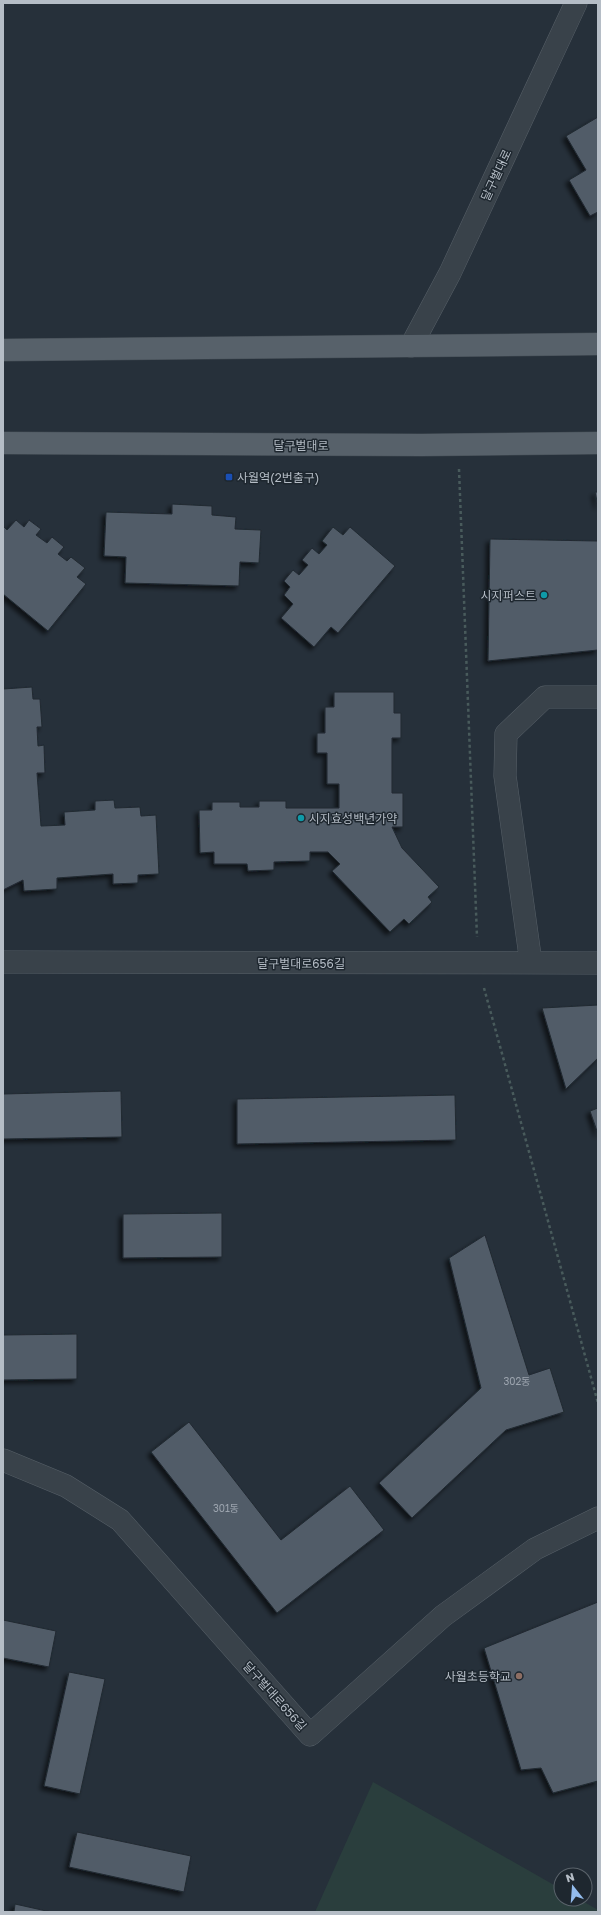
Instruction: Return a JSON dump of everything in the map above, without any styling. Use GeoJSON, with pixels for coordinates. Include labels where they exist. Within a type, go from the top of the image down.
{"type":"FeatureCollection","features":[{"type":"Feature","properties":{"kind":"main road"},"geometry":{"type":"LineString","coordinates":[[3,350],[598,344]]}},
{"type":"Feature","properties":{"kind":"main road","name":"달구벌대로"},"geometry":{"type":"LineString","coordinates":[[3,443],[422,445],[598,443]]}},
{"type":"Feature","properties":{"kind":"street","name":"달구벌대로"},"geometry":{"type":"LineString","coordinates":[[411,346],[450,274],[576,3]]}},
{"type":"Feature","properties":{"kind":"street"},"geometry":{"type":"LineString","coordinates":[[531,963],[505,776],[506,734],[545,697],[598,697]]}},
{"type":"Feature","properties":{"kind":"street","name":"달구벌대로656길"},"geometry":{"type":"LineString","coordinates":[[3,962],[598,963]]}},
{"type":"Feature","properties":{"kind":"street","name":"달구벌대로656길"},"geometry":{"type":"LineString","coordinates":[[3,1460],[66,1486],[120,1520],[310,1735],[443,1616],[535,1548],[598,1518]]}},
{"type":"Feature","properties":{"kind":"green space"},"geometry":{"type":"Polygon","coordinates":[[[373,1782],[553,1884],[553,1907],[593,1907],[598,1910],[598,1912],[315,1912],[373,1782]]]}},
{"type":"Feature","properties":{"kind":"building"},"geometry":{"type":"Polygon","coordinates":[[[598,117],[598,212],[590,216],[569,180],[586,170],[566,136],[598,117]]]}},
{"type":"Feature","properties":{"kind":"building"},"geometry":{"type":"Polygon","coordinates":[[[595,492],[598,492],[598,506],[595,492]]]}},
{"type":"Feature","properties":{"kind":"building"},"geometry":{"type":"Polygon","coordinates":[[[172,504],[212,506],[212,515],[236,517],[235,529],[261,530],[259,563],[240,562],[239,586],[125,583],[126,557],[104,556],[106,512],[172,514],[172,504]]]}},
{"type":"Feature","properties":{"kind":"building"},"geometry":{"type":"Polygon","coordinates":[[[16,520],[24,527],[29,520],[41,529],[36,535],[47,543],[52,537],[64,547],[58,554],[67,561],[71,557],[85,568],[77,577],[86,584],[48,631],[3,594],[3,526],[7,530],[16,520]]]}},
{"type":"Feature","properties":{"kind":"building"},"geometry":{"type":"Polygon","coordinates":[[[333,527],[343,535],[350,527],[395,566],[338,633],[331,627],[314,647],[281,618],[293,604],[284,595],[290,587],[284,581],[293,570],[299,575],[308,565],[302,560],[312,548],[319,554],[327,545],[322,541],[333,527]]]}},
{"type":"Feature","properties":{"kind":"building","name":"시지퍼스트"},"geometry":{"type":"Polygon","coordinates":[[[490,539],[598,541],[598,650],[488,661],[490,539]]]}},
{"type":"Feature","properties":{"kind":"building"},"geometry":{"type":"Polygon","coordinates":[[[32,687],[33,699],[40,699],[42,727],[37,727],[38,746],[44,745],[45,773],[37,773],[41,826],[65,825],[64,812],[95,810],[95,801],[114,800],[115,808],[140,807],[141,816],[156,815],[159,874],[138,875],[138,883],[113,884],[113,874],[57,878],[57,889],[24,891],[23,880],[3,890],[3,689],[32,687]]]}},
{"type":"Feature","properties":{"kind":"building","name":"시지효성백년가약"},"geometry":{"type":"Polygon","coordinates":[[[334,692],[394,692],[394,713],[401,713],[401,738],[392,738],[392,793],[403,793],[403,827],[392,827],[402,848],[439,887],[428,897],[432,902],[409,924],[404,919],[390,932],[332,871],[340,864],[328,852],[310,852],[310,861],[274,862],[274,870],[248,871],[247,864],[214,864],[214,852],[200,853],[199,810],[212,810],[212,802],[240,802],[240,807],[259,807],[259,801],[286,801],[286,808],[339,808],[339,784],[327,784],[327,753],[317,753],[317,733],[325,733],[325,707],[334,707],[334,692]]]}},
{"type":"Feature","properties":{"kind":"building"},"geometry":{"type":"Polygon","coordinates":[[[598,1005],[598,1058],[566,1089],[542,1008],[598,1005]]]}},
{"type":"Feature","properties":{"kind":"building"},"geometry":{"type":"Polygon","coordinates":[[[121,1091],[122,1137],[3,1139],[3,1094],[121,1091]]]}},
{"type":"Feature","properties":{"kind":"building"},"geometry":{"type":"Polygon","coordinates":[[[455,1095],[456,1140],[237,1144],[237,1099],[455,1095]]]}},
{"type":"Feature","properties":{"kind":"building"},"geometry":{"type":"Polygon","coordinates":[[[598,1108],[598,1134],[590,1111],[598,1108]]]}},
{"type":"Feature","properties":{"kind":"building"},"geometry":{"type":"Polygon","coordinates":[[[222,1213],[222,1257],[123,1258],[123,1214],[222,1213]]]}},
{"type":"Feature","properties":{"kind":"building"},"geometry":{"type":"Polygon","coordinates":[[[485,1235],[529,1375],[550,1368],[564,1412],[506,1430],[412,1518],[379,1483],[481,1388],[449,1258],[485,1235]]]}},
{"type":"Feature","properties":{"kind":"building"},"geometry":{"type":"Polygon","coordinates":[[[77,1334],[77,1379],[3,1380],[3,1335],[77,1334]]]}},
{"type":"Feature","properties":{"kind":"building"},"geometry":{"type":"Polygon","coordinates":[[[189,1422],[281,1540],[350,1486],[384,1530],[277,1613],[151,1452],[189,1422]]]}},
{"type":"Feature","properties":{"kind":"building"},"geometry":{"type":"Polygon","coordinates":[[[598,1602],[598,1781],[553,1793],[541,1768],[521,1770],[484,1648],[598,1602]]]}},
{"type":"Feature","properties":{"kind":"building"},"geometry":{"type":"Polygon","coordinates":[[[3,1620],[56,1631],[49,1667],[3,1658],[3,1620]]]}},
{"type":"Feature","properties":{"kind":"building"},"geometry":{"type":"Polygon","coordinates":[[[69,1672],[105,1679],[80,1794],[44,1786],[69,1672]]]}},
{"type":"Feature","properties":{"kind":"building"},"geometry":{"type":"Polygon","coordinates":[[[77,1832],[191,1856],[184,1892],[69,1867],[77,1832]]]}},
{"type":"Feature","properties":{"kind":"building"},"geometry":{"type":"Polygon","coordinates":[[[15,1904],[51,1912],[14,1912],[15,1904]]]}},
{"type":"Feature","properties":{"kind":"place","name":"사월역(2번출구)"},"geometry":{"type":"Point","coordinates":[229,477]}},
{"type":"Feature","properties":{"kind":"place","name":"시지퍼스트"},"geometry":{"type":"Point","coordinates":[544,595]}},
{"type":"Feature","properties":{"kind":"place","name":"시지효성백년가약"},"geometry":{"type":"Point","coordinates":[301,818]}},
{"type":"Feature","properties":{"kind":"place","name":"사월초등학교"},"geometry":{"type":"Point","coordinates":[519,1676]}}]}
